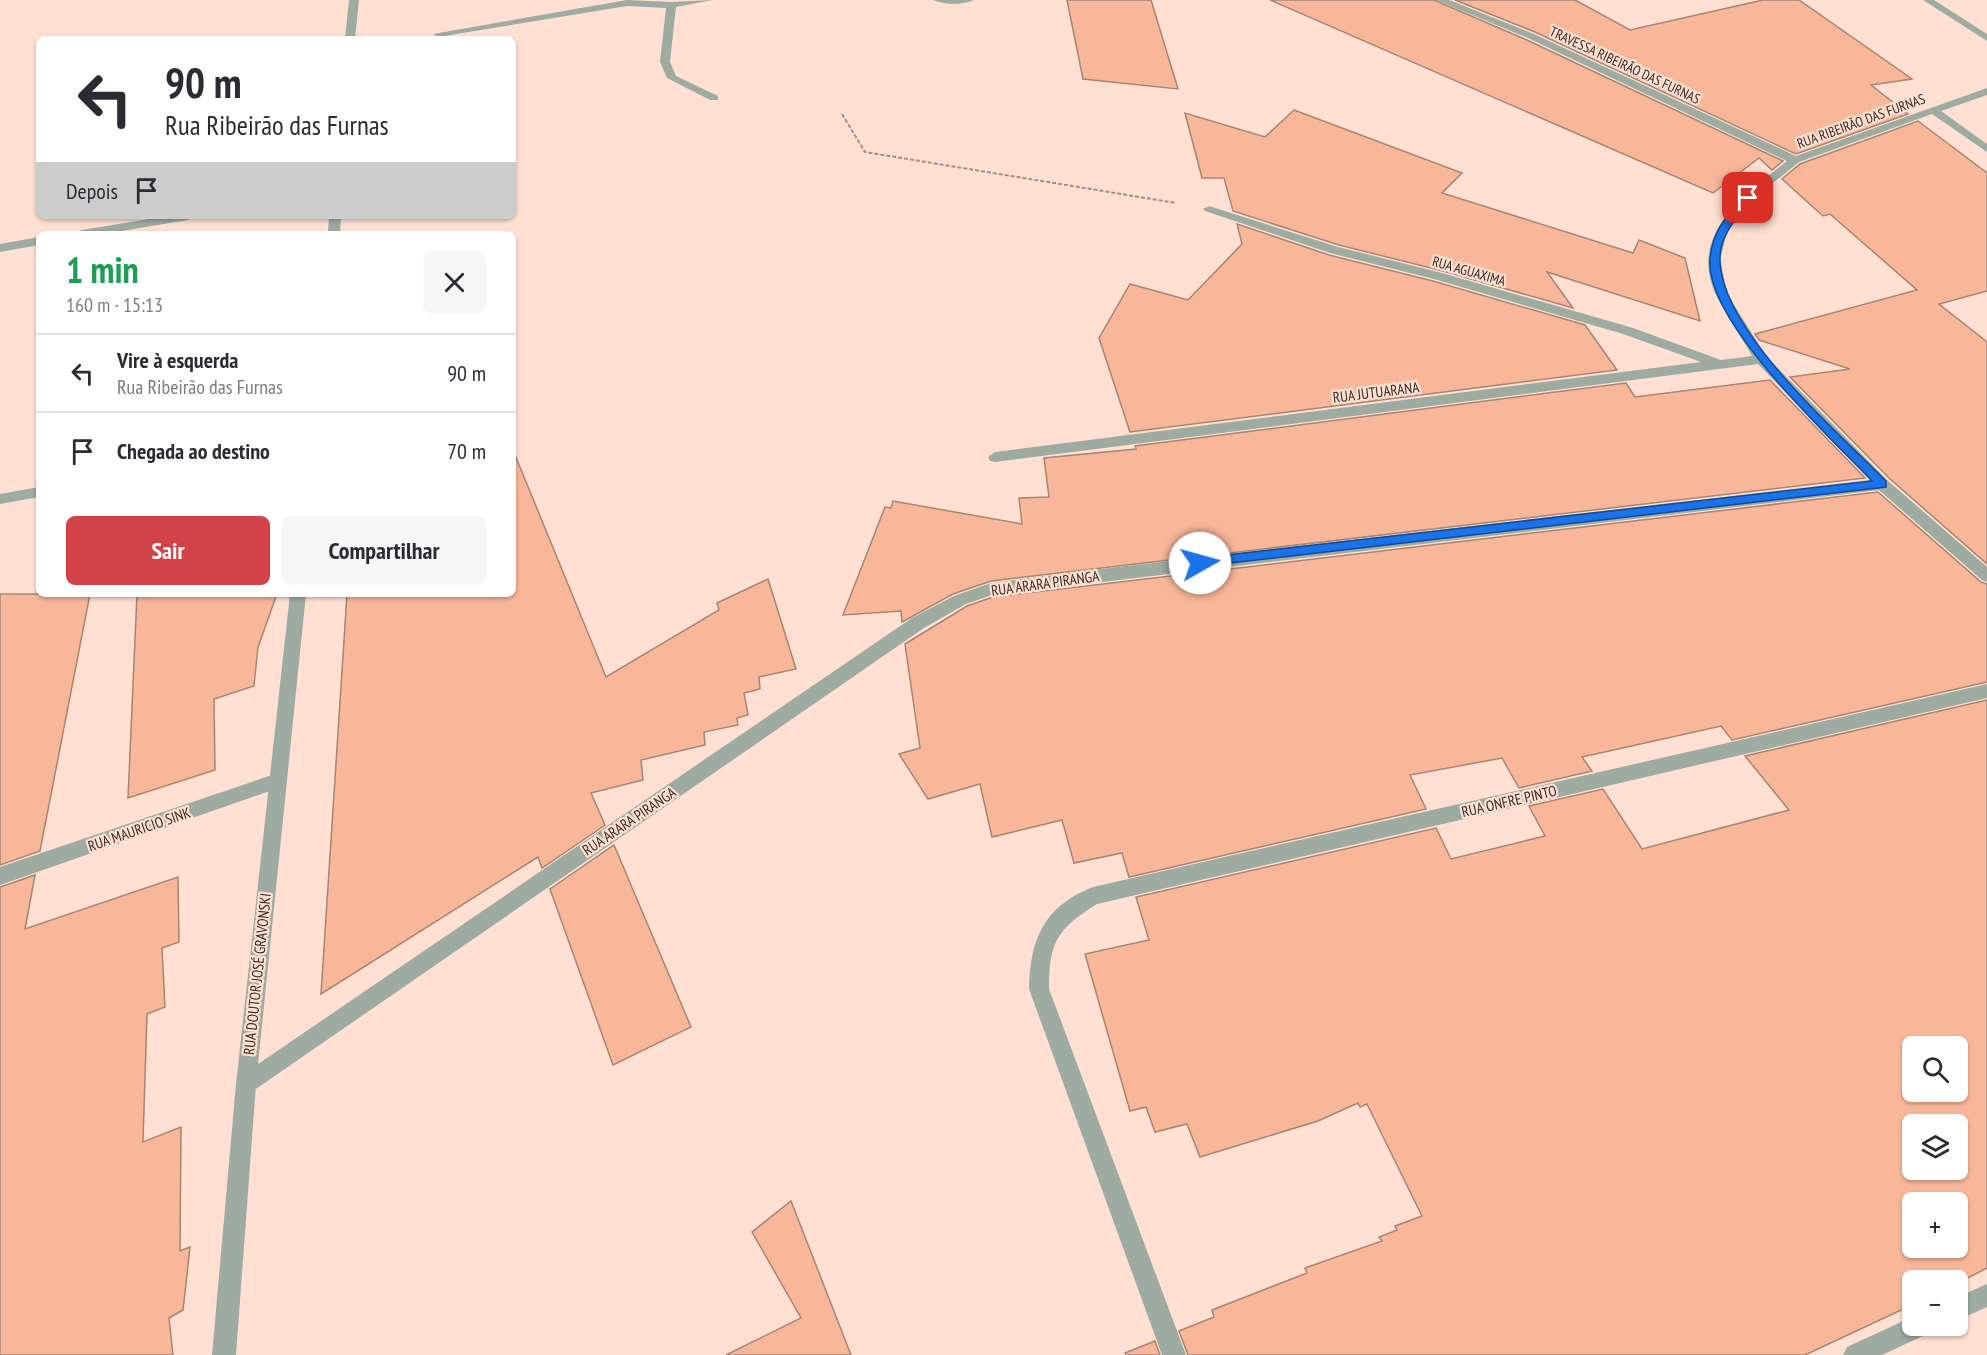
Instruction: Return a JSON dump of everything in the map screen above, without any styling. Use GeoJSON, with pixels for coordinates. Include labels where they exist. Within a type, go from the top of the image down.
{"type":"FeatureCollection","features":[{"type":"Feature","properties":{"kind":"street"},"geometry":{"type":"LineString","coordinates":[[350,36],[354,0]]}},
{"type":"Feature","properties":{"kind":"street"},"geometry":{"type":"LineString","coordinates":[[438,34],[627,3],[671,5],[708,0]]}},
{"type":"Feature","properties":{"kind":"street"},"geometry":{"type":"LineString","coordinates":[[939,0],[968,0]]}},
{"type":"Feature","properties":{"kind":"street","name":"TRAVESSA RIBEIRÃO DAS FURNAS"},"geometry":{"type":"LineString","coordinates":[[1441,0],[1531,36],[1796,160]]}},
{"type":"Feature","properties":{"kind":"street"},"geometry":{"type":"LineString","coordinates":[[1928,0],[1987,38]]}},
{"type":"Feature","properties":{"kind":"street"},"geometry":{"type":"LineString","coordinates":[[671,5],[665,62],[672,78],[714,98]]}},
{"type":"Feature","properties":{"kind":"street","name":"RUA RIBEIRÃO DAS FURNAS"},"geometry":{"type":"LineString","coordinates":[[1987,91],[1796,160],[1748,198],[1722,227],[1714,260],[1722,295],[1761,359],[1882,484],[1987,576]]}},
{"type":"Feature","properties":{"kind":"street"},"geometry":{"type":"LineString","coordinates":[[1934,111],[1987,149]]}},
{"type":"Feature","properties":{"kind":"street","name":"RUA AGUAXIMA"},"geometry":{"type":"LineString","coordinates":[[1209,209],[1334,250],[1438,276],[1628,331],[1720,364]]}},
{"type":"Feature","properties":{"kind":"street"},"geometry":{"type":"LineString","coordinates":[[100,231],[170,219]]}},
{"type":"Feature","properties":{"kind":"street"},"geometry":{"type":"LineString","coordinates":[[0,248],[36,242]]}},
{"type":"Feature","properties":{"kind":"street","name":"RUA JUTUARANA"},"geometry":{"type":"LineString","coordinates":[[995,457],[1761,359]]}},
{"type":"Feature","properties":{"kind":"street","name":"RUA ARARA PIRANGA"},"geometry":{"type":"LineString","coordinates":[[246,1084],[908,630],[960,600],[991,589],[1095,575],[1882,484]]}},
{"type":"Feature","properties":{"kind":"street"},"geometry":{"type":"LineString","coordinates":[[0,499],[36,493]]}},
{"type":"Feature","properties":{"kind":"street","name":"RUA DOUTOR JOSÉ GRAVONSKI"},"geometry":{"type":"LineString","coordinates":[[224,1355],[246,1084],[298,597]]}},
{"type":"Feature","properties":{"kind":"street","name":"RUA ONFRE PINTO"},"geometry":{"type":"LineString","coordinates":[[1174,1355],[1039,989],[1039,960],[1045,936],[1064,913],[1093,896],[1987,691]]}},
{"type":"Feature","properties":{"kind":"street","name":"RUA MAURICIO SINK"},"geometry":{"type":"LineString","coordinates":[[0,876],[278,781]]}},
{"type":"Feature","properties":{"kind":"street"},"geometry":{"type":"LineString","coordinates":[[1968,1304],[1987,1295]]}},
{"type":"Feature","properties":{"kind":"street"},"geometry":{"type":"LineString","coordinates":[[1855,1355],[1902,1334]]}},
{"type":"Feature","properties":{"kind":"path"},"geometry":{"type":"LineString","coordinates":[[842,114],[865,152],[1209,209]]}},
{"type":"Feature","properties":{"kind":"building"},"geometry":{"type":"Polygon","coordinates":[[[1067,0],[1151,0],[1178,89],[1083,79],[1067,0]]]}},
{"type":"Feature","properties":{"kind":"building"},"geometry":{"type":"Polygon","coordinates":[[[1270,0],[1434,0],[1527,40],[1783,161],[1772,170],[1759,158],[1713,193],[1270,0]]]}},
{"type":"Feature","properties":{"kind":"building"},"geometry":{"type":"Polygon","coordinates":[[[1455,0],[1575,0],[1630,30],[1763,0],[1799,0],[1912,79],[1871,85],[1908,114],[1796,154],[1535,32],[1455,0]]]}},
{"type":"Feature","properties":{"kind":"building"},"geometry":{"type":"Polygon","coordinates":[[[1294,110],[1462,173],[1442,193],[1633,253],[1639,240],[1685,258],[1700,321],[1547,272],[1573,308],[1443,271],[1339,245],[1233,211],[1224,178],[1202,178],[1185,113],[1265,137],[1294,110]]]}},
{"type":"Feature","properties":{"kind":"building"},"geometry":{"type":"Polygon","coordinates":[[[1918,121],[1987,173],[1987,291],[1939,304],[1987,342],[1987,564],[1889,478],[1790,377],[1850,369],[1759,340],[1755,334],[1917,290],[1830,214],[1823,216],[1782,179],[1800,164],[1918,121]]]}},
{"type":"Feature","properties":{"kind":"building"},"geometry":{"type":"Polygon","coordinates":[[[1237,224],[1329,255],[1433,281],[1585,325],[1617,370],[1130,432],[1099,338],[1130,284],[1188,300],[1242,244],[1237,224]]]}},
{"type":"Feature","properties":{"kind":"building"},"geometry":{"type":"Polygon","coordinates":[[[1770,380],[1865,478],[991,581],[953,594],[902,622],[901,611],[843,615],[885,507],[891,508],[893,501],[1022,524],[1019,498],[1049,497],[1044,458],[1136,449],[1135,446],[1626,383],[1635,397],[1770,380]]]}},
{"type":"Feature","properties":{"kind":"building"},"geometry":{"type":"Polygon","coordinates":[[[516,457],[606,677],[719,610],[717,603],[768,579],[796,669],[759,677],[760,689],[744,693],[748,715],[737,718],[738,725],[704,732],[705,745],[641,760],[643,780],[591,793],[605,825],[542,868],[538,857],[321,994],[347,597],[516,597],[516,457]]]}},
{"type":"Feature","properties":{"kind":"building"},"geometry":{"type":"Polygon","coordinates":[[[1878,492],[1981,582],[1987,584],[1987,682],[1732,740],[1721,726],[1582,757],[1592,771],[1519,788],[1502,758],[1410,775],[1426,809],[1129,877],[1122,853],[1074,863],[1062,820],[992,837],[980,784],[928,799],[899,754],[920,748],[905,644],[967,606],[993,597],[1878,492]]]}},
{"type":"Feature","properties":{"kind":"building"},"geometry":{"type":"Polygon","coordinates":[[[0,594],[89,597],[40,851],[0,865],[0,594]]]}},
{"type":"Feature","properties":{"kind":"building"},"geometry":{"type":"Polygon","coordinates":[[[137,597],[276,597],[258,647],[254,686],[214,699],[215,770],[128,798],[137,597]]]}},
{"type":"Feature","properties":{"kind":"building"},"geometry":{"type":"Polygon","coordinates":[[[1987,700],[1987,1268],[1968,1278],[1968,1270],[1902,1270],[1902,1310],[1805,1355],[1188,1355],[1179,1331],[1214,1317],[1212,1310],[1307,1273],[1305,1268],[1382,1241],[1379,1237],[1397,1230],[1395,1226],[1422,1216],[1367,1104],[1360,1107],[1358,1103],[1318,1121],[1200,1157],[1187,1124],[1155,1132],[1146,1107],[1130,1111],[1085,954],[1149,940],[1136,897],[1436,828],[1451,859],[1545,836],[1529,806],[1603,789],[1642,849],[1789,810],[1745,756],[1987,700]]]}},
{"type":"Feature","properties":{"kind":"building"},"geometry":{"type":"Polygon","coordinates":[[[614,845],[691,1027],[613,1065],[550,889],[614,845]]]}},
{"type":"Feature","properties":{"kind":"building"},"geometry":{"type":"Polygon","coordinates":[[[35,875],[25,929],[178,877],[179,942],[162,948],[165,1007],[147,1014],[143,1142],[181,1127],[180,1251],[190,1247],[183,1310],[169,1318],[173,1355],[0,1355],[0,887],[35,875]]]}},
{"type":"Feature","properties":{"kind":"building"},"geometry":{"type":"Polygon","coordinates":[[[791,1201],[851,1355],[726,1355],[801,1318],[752,1232],[791,1201]]]}},
{"type":"Feature","properties":{"kind":"building"},"geometry":{"type":"Polygon","coordinates":[[[1155,1341],[1160,1355],[1126,1355],[1125,1353],[1155,1341]]]}},
{"type":"Feature","properties":{"kind":"route"},"geometry":{"type":"LineString","coordinates":[[1200,563],[1882,484],[1761,359],[1722,295],[1714,260],[1722,227],[1748,198]]}}]}
